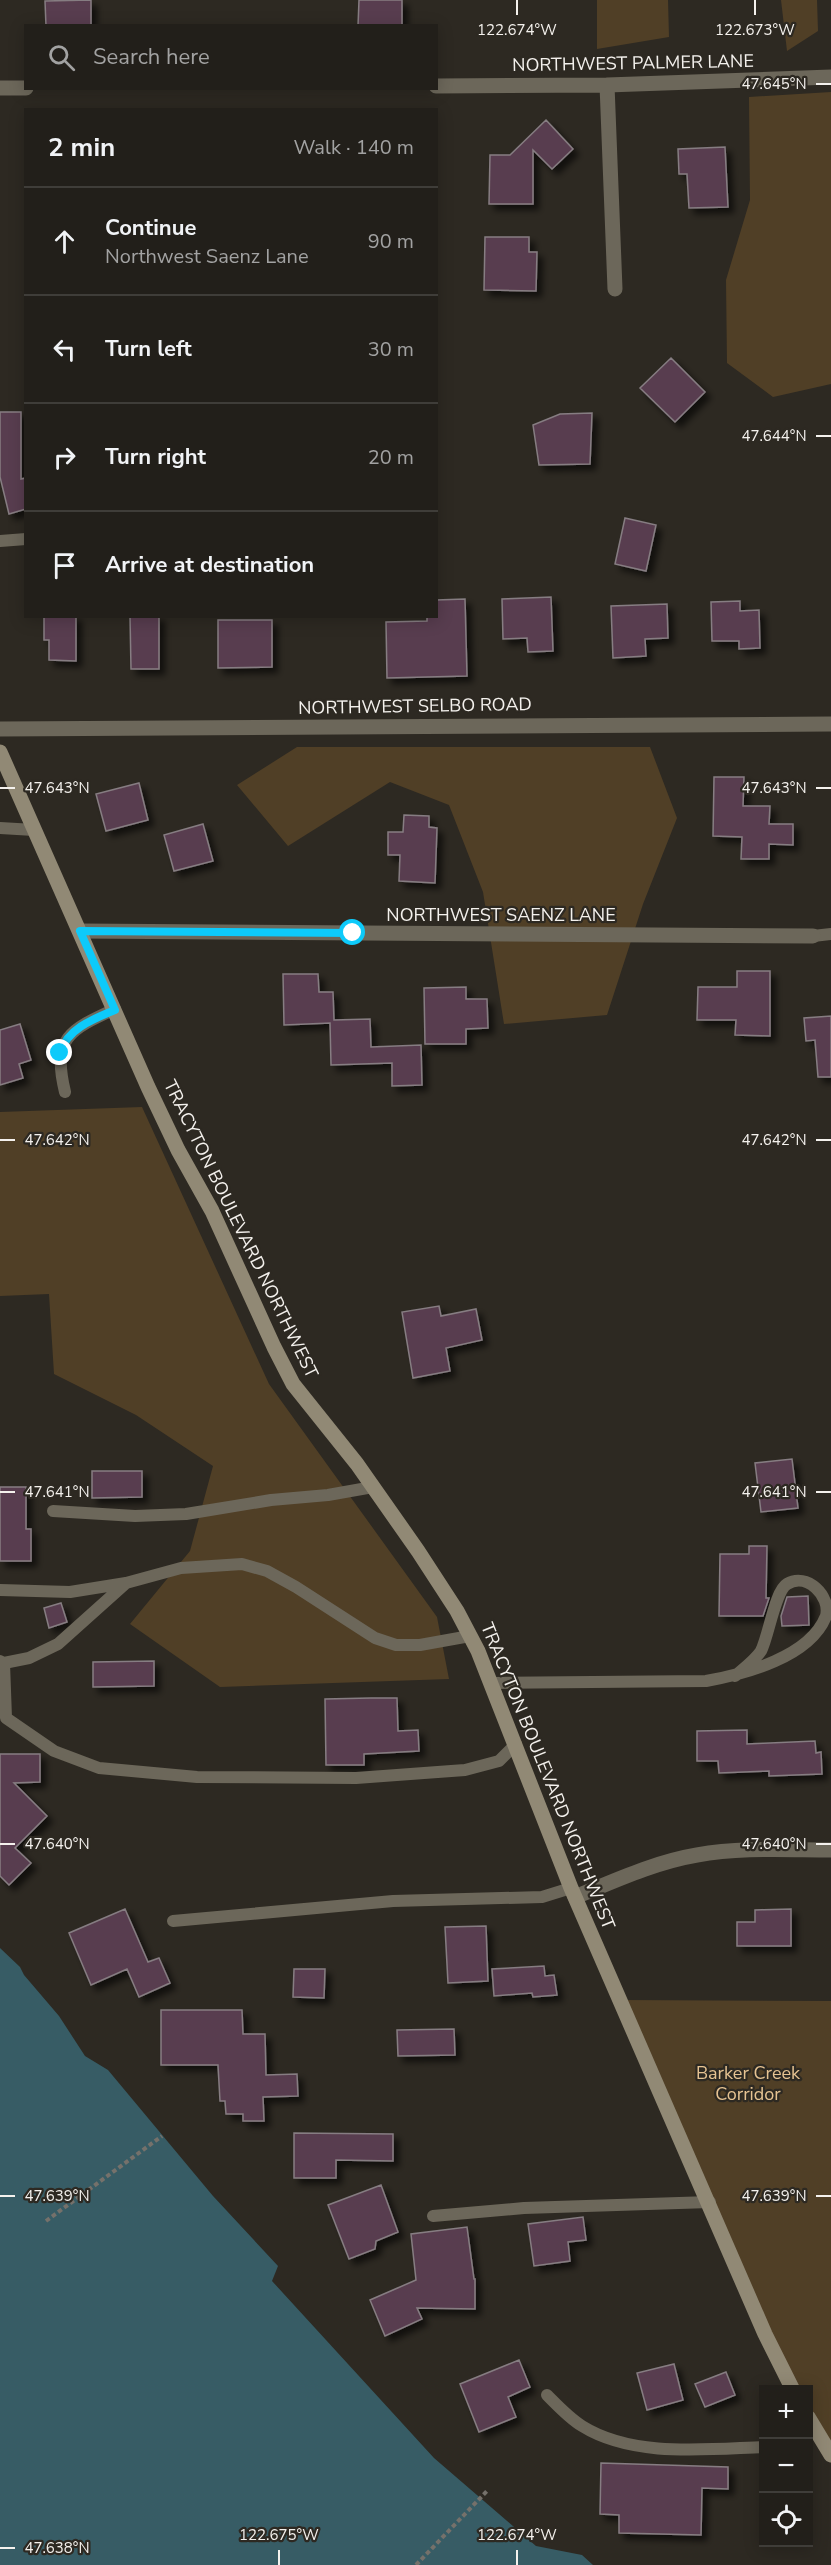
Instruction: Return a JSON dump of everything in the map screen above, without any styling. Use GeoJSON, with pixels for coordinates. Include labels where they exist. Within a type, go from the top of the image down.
{"type":"FeatureCollection","features":[{"type":"Feature","properties":{"kind":"main road","name":"TRACYTON BOULEVARD NORTHWEST"},"geometry":{"type":"LineString","coordinates":[[0,752],[163,1118],[212,1211],[274,1347],[294,1384],[373,1487],[425,1561],[470,1636],[492,1683],[547,1831],[573,1892],[710,2202],[761,2324],[791,2385]]}},
{"type":"Feature","properties":{"kind":"main road"},"geometry":{"type":"LineString","coordinates":[[814,2439],[831,2455]]}},
{"type":"Feature","properties":{"kind":"street","name":"NORTHWEST PALMER LANE"},"geometry":{"type":"LineString","coordinates":[[438,86],[606,85],[831,77]]}},
{"type":"Feature","properties":{"kind":"street"},"geometry":{"type":"LineString","coordinates":[[606,85],[615,289]]}},
{"type":"Feature","properties":{"kind":"street"},"geometry":{"type":"LineString","coordinates":[[0,88],[24,88]]}},
{"type":"Feature","properties":{"kind":"street","name":"NORTHWEST SELBO ROAD"},"geometry":{"type":"LineString","coordinates":[[0,729],[831,724]]}},
{"type":"Feature","properties":{"kind":"street","name":"NORTHWEST SAENZ LANE"},"geometry":{"type":"LineString","coordinates":[[80,931],[813,936]]}},
{"type":"Feature","properties":{"kind":"street"},"geometry":{"type":"LineString","coordinates":[[573,1892],[694,1855],[727,1851],[831,1850]]}},
{"type":"Feature","properties":{"kind":"lane"},"geometry":{"type":"LineString","coordinates":[[0,541],[24,539]]}},
{"type":"Feature","properties":{"kind":"lane"},"geometry":{"type":"LineString","coordinates":[[0,828],[34,830]]}},
{"type":"Feature","properties":{"kind":"lane"},"geometry":{"type":"LineString","coordinates":[[813,936],[831,934]]}},
{"type":"Feature","properties":{"kind":"lane"},"geometry":{"type":"LineString","coordinates":[[65,1092],[60,1072],[63,1044],[78,1029],[115,1010]]}},
{"type":"Feature","properties":{"kind":"lane"},"geometry":{"type":"LineString","coordinates":[[53,1511],[135,1516],[186,1514],[373,1487]]}},
{"type":"Feature","properties":{"kind":"lane"},"geometry":{"type":"LineString","coordinates":[[0,1590],[70,1592],[126,1583],[181,1568],[242,1564],[267,1571],[375,1638],[396,1645],[420,1645],[470,1636]]}},
{"type":"Feature","properties":{"kind":"lane"},"geometry":{"type":"LineString","coordinates":[[492,1683],[706,1681],[735,1676],[780,1659],[811,1638],[826,1616],[828,1605],[824,1595],[813,1584],[794,1581],[782,1589],[770,1631],[760,1653],[735,1676]]}},
{"type":"Feature","properties":{"kind":"lane"},"geometry":{"type":"LineString","coordinates":[[126,1583],[58,1644],[29,1658],[2,1662],[6,1718],[54,1751],[99,1768],[197,1777],[356,1778],[465,1770],[499,1761],[516,1744]]}},
{"type":"Feature","properties":{"kind":"lane"},"geometry":{"type":"LineString","coordinates":[[173,1921],[393,1901],[542,1897],[573,1892]]}},
{"type":"Feature","properties":{"kind":"lane"},"geometry":{"type":"LineString","coordinates":[[433,2216],[524,2208],[710,2202]]}},
{"type":"Feature","properties":{"kind":"lane"},"geometry":{"type":"LineString","coordinates":[[547,2396],[582,2426],[611,2438],[646,2447],[682,2450],[759,2447]]}},
{"type":"Feature","properties":{"kind":"path"},"geometry":{"type":"LineString","coordinates":[[46,2221],[162,2136]]}},
{"type":"Feature","properties":{"kind":"path"},"geometry":{"type":"LineString","coordinates":[[416,2565],[487,2491]]}},
{"type":"Feature","properties":{"kind":"green space"},"geometry":{"type":"Polygon","coordinates":[[[597,0],[668,0],[669,37],[597,49],[597,0]]]}},
{"type":"Feature","properties":{"kind":"green space"},"geometry":{"type":"Polygon","coordinates":[[[781,0],[817,0],[818,31],[787,51],[781,0]]]}},
{"type":"Feature","properties":{"kind":"green space"},"geometry":{"type":"Polygon","coordinates":[[[831,92],[831,384],[773,397],[727,363],[726,280],[750,200],[749,97],[831,92]]]}},
{"type":"Feature","properties":{"kind":"green space"},"geometry":{"type":"Polygon","coordinates":[[[297,747],[650,747],[677,818],[643,904],[607,1015],[504,1024],[483,892],[449,805],[390,782],[288,846],[237,785],[297,747]]]}},
{"type":"Feature","properties":{"kind":"green space"},"geometry":{"type":"Polygon","coordinates":[[[142,1107],[269,1384],[437,1617],[449,1679],[220,1687],[130,1624],[190,1551],[213,1466],[136,1415],[54,1374],[49,1294],[0,1296],[0,1112],[142,1107]]]}},
{"type":"Feature","properties":{"kind":"green space","name":"Barker Creek Corridor"},"geometry":{"type":"Polygon","coordinates":[[[620,2000],[831,2001],[831,2455],[813,2424],[813,2385],[791,2385],[620,2000]]]}},
{"type":"Feature","properties":{"kind":"water"},"geometry":{"type":"Polygon","coordinates":[[[0,1948],[20,1967],[24,1975],[59,2016],[85,2056],[108,2070],[213,2196],[278,2266],[272,2281],[434,2458],[536,2546],[582,2555],[593,2565],[0,2565],[0,1948]]]}},
{"type":"Feature","properties":{"kind":"building"},"geometry":{"type":"Polygon","coordinates":[[[91,0],[91,24],[46,24],[45,1],[91,0]]]}},
{"type":"Feature","properties":{"kind":"building"},"geometry":{"type":"Polygon","coordinates":[[[359,0],[402,0],[402,24],[358,24],[359,0]]]}},
{"type":"Feature","properties":{"kind":"building"},"geometry":{"type":"Polygon","coordinates":[[[546,120],[573,149],[552,169],[533,150],[533,204],[489,204],[490,155],[510,155],[546,120]]]}},
{"type":"Feature","properties":{"kind":"building"},"geometry":{"type":"Polygon","coordinates":[[[725,147],[728,207],[689,208],[687,174],[679,174],[678,149],[725,147]]]}},
{"type":"Feature","properties":{"kind":"building"},"geometry":{"type":"Polygon","coordinates":[[[485,237],[529,237],[529,252],[537,252],[536,291],[484,290],[485,237]]]}},
{"type":"Feature","properties":{"kind":"building"},"geometry":{"type":"Polygon","coordinates":[[[671,358],[705,392],[675,422],[640,388],[671,358]]]}},
{"type":"Feature","properties":{"kind":"building"},"geometry":{"type":"Polygon","coordinates":[[[0,412],[21,412],[21,479],[24,478],[24,510],[9,514],[0,477],[0,412]]]}},
{"type":"Feature","properties":{"kind":"building"},"geometry":{"type":"Polygon","coordinates":[[[592,413],[590,464],[539,465],[533,425],[560,414],[592,413]]]}},
{"type":"Feature","properties":{"kind":"building"},"geometry":{"type":"Polygon","coordinates":[[[625,518],[656,525],[646,571],[615,564],[625,518]]]}},
{"type":"Feature","properties":{"kind":"building"},"geometry":{"type":"Polygon","coordinates":[[[551,597],[553,651],[528,652],[527,638],[503,639],[502,599],[551,597]]]}},
{"type":"Feature","properties":{"kind":"building"},"geometry":{"type":"Polygon","coordinates":[[[465,599],[467,676],[387,678],[386,622],[427,621],[427,618],[438,618],[438,600],[465,599]]]}},
{"type":"Feature","properties":{"kind":"building"},"geometry":{"type":"Polygon","coordinates":[[[740,601],[740,611],[759,610],[760,648],[739,649],[739,641],[712,641],[711,602],[740,601]]]}},
{"type":"Feature","properties":{"kind":"building"},"geometry":{"type":"Polygon","coordinates":[[[667,604],[668,638],[645,639],[646,656],[613,658],[611,606],[667,604]]]}},
{"type":"Feature","properties":{"kind":"building"},"geometry":{"type":"Polygon","coordinates":[[[44,618],[76,618],[76,661],[49,660],[49,640],[44,640],[44,618]]]}},
{"type":"Feature","properties":{"kind":"building"},"geometry":{"type":"Polygon","coordinates":[[[130,618],[159,618],[159,669],[131,669],[130,618]]]}},
{"type":"Feature","properties":{"kind":"building"},"geometry":{"type":"Polygon","coordinates":[[[218,620],[272,620],[272,667],[218,668],[218,620]]]}},
{"type":"Feature","properties":{"kind":"building"},"geometry":{"type":"Polygon","coordinates":[[[714,777],[744,777],[743,806],[770,806],[769,824],[793,824],[793,845],[769,844],[769,859],[741,859],[742,837],[713,836],[714,777]]]}},
{"type":"Feature","properties":{"kind":"building"},"geometry":{"type":"Polygon","coordinates":[[[139,783],[148,820],[106,831],[96,794],[139,783]]]}},
{"type":"Feature","properties":{"kind":"building"},"geometry":{"type":"Polygon","coordinates":[[[404,815],[429,816],[429,827],[437,828],[435,883],[399,881],[400,855],[388,855],[388,832],[403,832],[404,815]]]}},
{"type":"Feature","properties":{"kind":"building"},"geometry":{"type":"Polygon","coordinates":[[[203,824],[213,861],[174,871],[164,835],[203,824]]]}},
{"type":"Feature","properties":{"kind":"building"},"geometry":{"type":"Polygon","coordinates":[[[737,971],[770,971],[770,1036],[735,1035],[736,1020],[697,1020],[698,987],[737,987],[737,971]]]}},
{"type":"Feature","properties":{"kind":"building"},"geometry":{"type":"Polygon","coordinates":[[[283,974],[318,974],[319,992],[333,992],[334,1020],[370,1019],[371,1047],[421,1045],[422,1085],[392,1086],[392,1063],[331,1065],[330,1023],[284,1025],[283,974]]]}},
{"type":"Feature","properties":{"kind":"building"},"geometry":{"type":"Polygon","coordinates":[[[466,987],[466,999],[487,999],[488,1028],[466,1029],[466,1044],[425,1044],[424,988],[466,987]]]}},
{"type":"Feature","properties":{"kind":"building"},"geometry":{"type":"Polygon","coordinates":[[[831,1016],[831,1077],[818,1077],[815,1040],[806,1041],[804,1018],[831,1016]]]}},
{"type":"Feature","properties":{"kind":"building"},"geometry":{"type":"Polygon","coordinates":[[[20,1024],[31,1060],[19,1064],[23,1078],[0,1085],[0,1030],[20,1024]]]}},
{"type":"Feature","properties":{"kind":"building"},"geometry":{"type":"Polygon","coordinates":[[[439,1306],[441,1316],[476,1309],[482,1340],[446,1348],[450,1371],[413,1378],[402,1312],[439,1306]]]}},
{"type":"Feature","properties":{"kind":"building"},"geometry":{"type":"Polygon","coordinates":[[[792,1459],[798,1508],[761,1512],[755,1463],[792,1459]]]}},
{"type":"Feature","properties":{"kind":"building"},"geometry":{"type":"Polygon","coordinates":[[[92,1471],[142,1471],[142,1497],[92,1498],[92,1471]]]}},
{"type":"Feature","properties":{"kind":"building"},"geometry":{"type":"Polygon","coordinates":[[[0,1487],[26,1487],[26,1529],[31,1529],[31,1561],[0,1561],[0,1487]]]}},
{"type":"Feature","properties":{"kind":"building"},"geometry":{"type":"Polygon","coordinates":[[[749,1546],[767,1546],[766,1598],[769,1598],[763,1616],[719,1616],[720,1554],[749,1554],[749,1546]]]}},
{"type":"Feature","properties":{"kind":"building"},"geometry":{"type":"Polygon","coordinates":[[[808,1596],[809,1625],[782,1626],[781,1616],[787,1597],[808,1596]]]}},
{"type":"Feature","properties":{"kind":"building"},"geometry":{"type":"Polygon","coordinates":[[[61,1603],[67,1622],[49,1628],[44,1608],[61,1603]]]}},
{"type":"Feature","properties":{"kind":"building"},"geometry":{"type":"Polygon","coordinates":[[[154,1661],[154,1686],[93,1687],[93,1662],[154,1661]]]}},
{"type":"Feature","properties":{"kind":"building"},"geometry":{"type":"Polygon","coordinates":[[[397,1698],[398,1731],[418,1730],[419,1751],[364,1754],[364,1765],[326,1765],[325,1699],[397,1698]]]}},
{"type":"Feature","properties":{"kind":"building"},"geometry":{"type":"Polygon","coordinates":[[[747,1730],[747,1744],[815,1741],[816,1753],[821,1752],[822,1774],[769,1776],[769,1771],[719,1773],[718,1761],[697,1761],[697,1731],[747,1730]]]}},
{"type":"Feature","properties":{"kind":"building"},"geometry":{"type":"Polygon","coordinates":[[[0,1754],[40,1754],[40,1782],[14,1783],[47,1816],[15,1848],[31,1863],[9,1885],[0,1876],[0,1754]]]}},
{"type":"Feature","properties":{"kind":"building"},"geometry":{"type":"Polygon","coordinates":[[[125,1909],[148,1962],[159,1958],[170,1983],[139,1997],[127,1969],[91,1985],[69,1933],[125,1909]]]}},
{"type":"Feature","properties":{"kind":"building"},"geometry":{"type":"Polygon","coordinates":[[[791,1909],[791,1946],[737,1946],[737,1922],[755,1922],[755,1910],[791,1909]]]}},
{"type":"Feature","properties":{"kind":"building"},"geometry":{"type":"Polygon","coordinates":[[[486,1926],[488,1981],[448,1983],[445,1927],[486,1926]]]}},
{"type":"Feature","properties":{"kind":"building"},"geometry":{"type":"Polygon","coordinates":[[[544,1966],[545,1976],[554,1975],[557,1995],[533,1997],[532,1993],[494,1996],[492,1969],[544,1966]]]}},
{"type":"Feature","properties":{"kind":"building"},"geometry":{"type":"Polygon","coordinates":[[[294,1969],[325,1969],[324,1998],[293,1997],[294,1969]]]}},
{"type":"Feature","properties":{"kind":"building"},"geometry":{"type":"Polygon","coordinates":[[[161,2010],[242,2010],[243,2034],[265,2034],[266,2075],[297,2074],[298,2096],[263,2097],[264,2121],[243,2121],[243,2114],[226,2114],[225,2101],[220,2101],[218,2065],[161,2065],[161,2010]]]}},
{"type":"Feature","properties":{"kind":"building"},"geometry":{"type":"Polygon","coordinates":[[[454,2029],[455,2055],[398,2056],[397,2030],[454,2029]]]}},
{"type":"Feature","properties":{"kind":"building"},"geometry":{"type":"Polygon","coordinates":[[[294,2133],[393,2134],[393,2161],[336,2160],[336,2178],[294,2178],[294,2133]]]}},
{"type":"Feature","properties":{"kind":"building"},"geometry":{"type":"Polygon","coordinates":[[[381,2185],[398,2232],[376,2241],[375,2249],[349,2259],[328,2205],[381,2185]]]}},
{"type":"Feature","properties":{"kind":"building"},"geometry":{"type":"Polygon","coordinates":[[[583,2217],[586,2240],[568,2242],[570,2261],[534,2266],[528,2224],[583,2217]]]}},
{"type":"Feature","properties":{"kind":"building"},"geometry":{"type":"Polygon","coordinates":[[[467,2227],[475,2279],[475,2309],[417,2308],[422,2319],[385,2336],[370,2300],[416,2280],[411,2234],[467,2227]]]}},
{"type":"Feature","properties":{"kind":"building"},"geometry":{"type":"Polygon","coordinates":[[[519,2360],[530,2387],[508,2397],[516,2417],[479,2432],[460,2384],[519,2360]]]}},
{"type":"Feature","properties":{"kind":"building"},"geometry":{"type":"Polygon","coordinates":[[[674,2364],[683,2400],[647,2410],[637,2373],[674,2364]]]}},
{"type":"Feature","properties":{"kind":"building"},"geometry":{"type":"Polygon","coordinates":[[[726,2372],[735,2395],[705,2407],[695,2384],[726,2372]]]}},
{"type":"Feature","properties":{"kind":"building"},"geometry":{"type":"Polygon","coordinates":[[[601,2463],[728,2467],[728,2489],[702,2488],[701,2535],[619,2533],[619,2515],[600,2514],[601,2463]]]}},
{"type":"Feature","properties":{"kind":"route"},"geometry":{"type":"LineString","coordinates":[[60,1053],[70,1035],[90,1021],[115,1010],[80,931],[353,933]]}}]}
